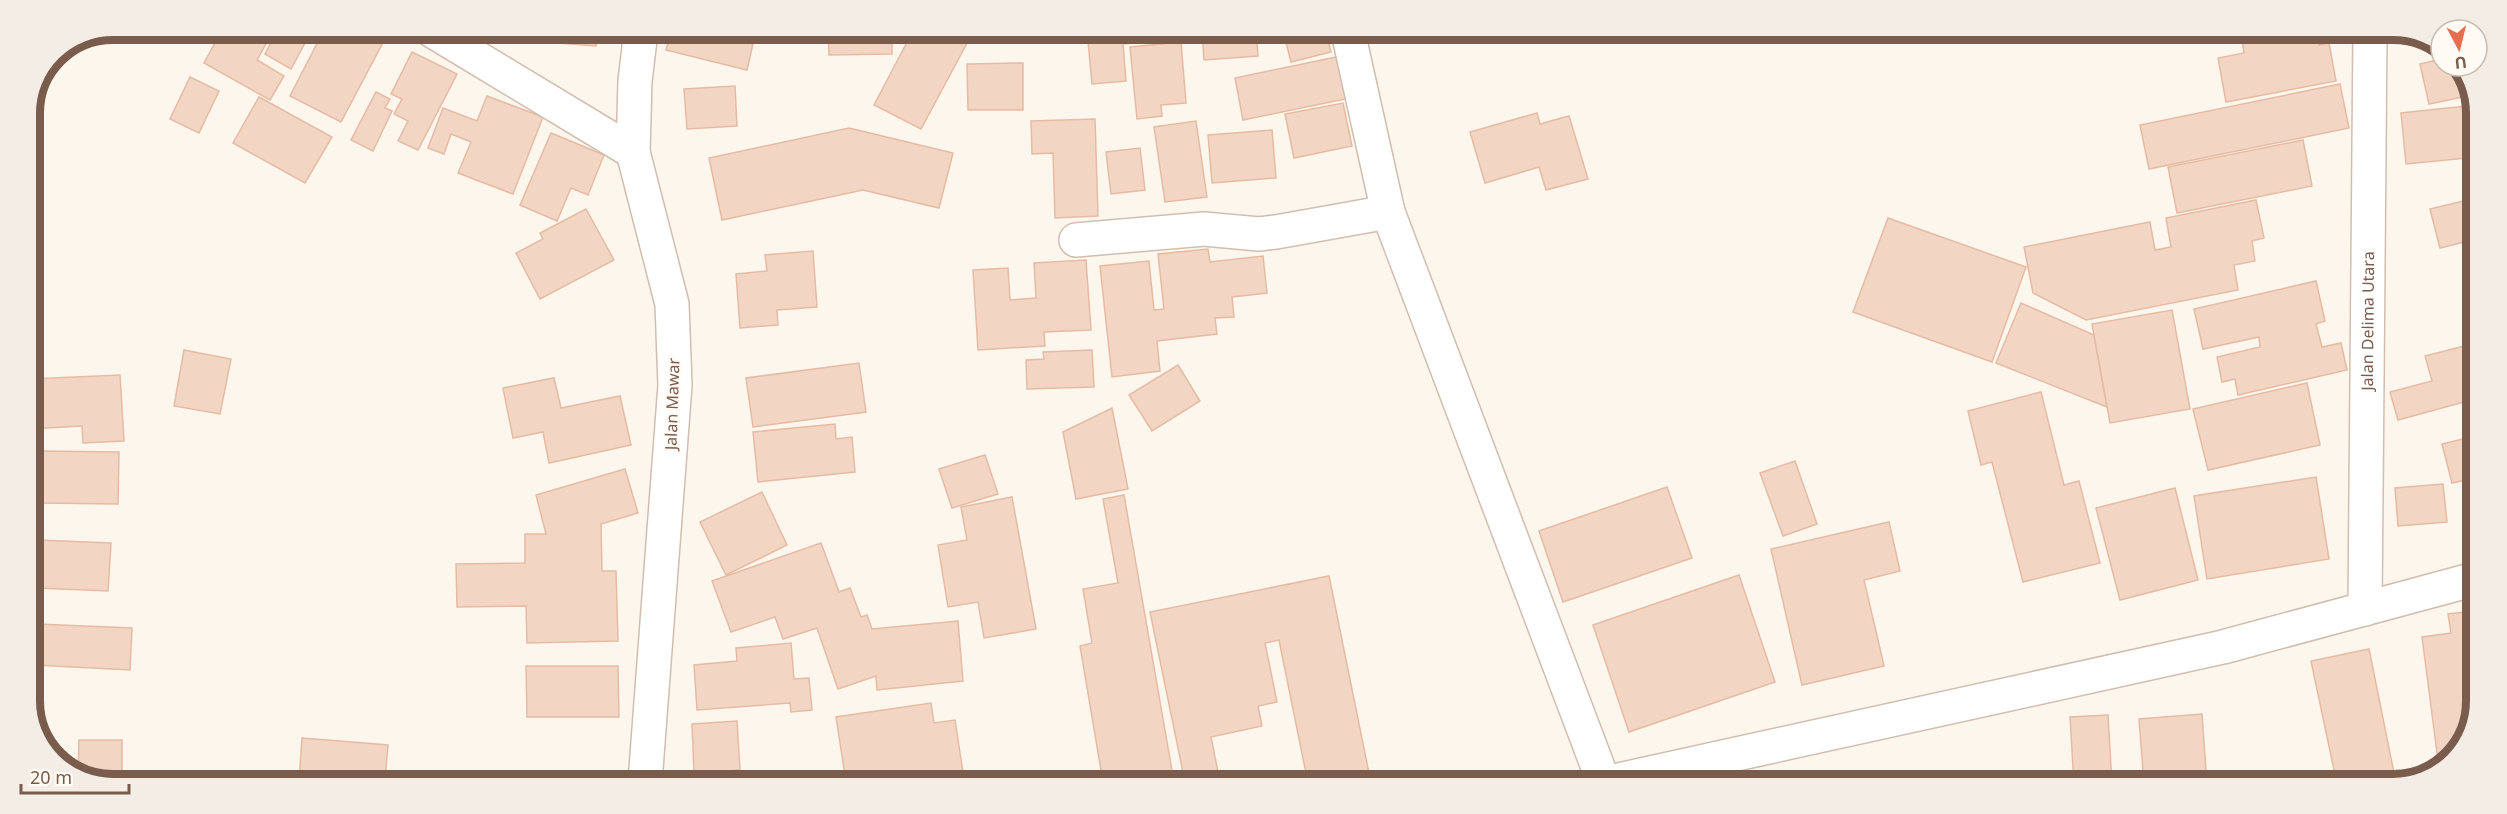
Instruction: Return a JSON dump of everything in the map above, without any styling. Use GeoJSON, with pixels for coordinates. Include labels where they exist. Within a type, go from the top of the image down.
{"type":"FeatureCollection","features":[{"type":"Feature","properties":{"kind":"street"},"geometry":{"type":"LineString","coordinates":[[449,41],[633,152]]}},
{"type":"Feature","properties":{"kind":"street","name":"Jalan Mawar"},"geometry":{"type":"LineString","coordinates":[[640,41],[635,81],[633,152],[672,304],[675,385],[646,774]]}},
{"type":"Feature","properties":{"kind":"street"},"geometry":{"type":"LineString","coordinates":[[1350,41],[1388,212],[1601,774]]}},
{"type":"Feature","properties":{"kind":"street","name":"Jalan Delima Utara"},"geometry":{"type":"LineString","coordinates":[[2365,609],[2370,41]]}},
{"type":"Feature","properties":{"kind":"street"},"geometry":{"type":"LineString","coordinates":[[1076,240],[1204,229],[1268,233],[1388,212]]}},
{"type":"Feature","properties":{"kind":"street"},"geometry":{"type":"LineString","coordinates":[[1645,774],[2223,647],[2466,581]]}},
{"type":"Feature","properties":{"kind":"building"},"geometry":{"type":"Polygon","coordinates":[[[216,41],[268,41],[257,60],[284,76],[270,100],[204,63],[216,41]]]}},
{"type":"Feature","properties":{"kind":"building"},"geometry":{"type":"Polygon","coordinates":[[[272,41],[306,41],[291,69],[265,54],[272,41]]]}},
{"type":"Feature","properties":{"kind":"building"},"geometry":{"type":"Polygon","coordinates":[[[318,41],[384,41],[341,122],[290,96],[318,41]]]}},
{"type":"Feature","properties":{"kind":"building"},"geometry":{"type":"Polygon","coordinates":[[[534,41],[597,41],[596,46],[534,41]]]}},
{"type":"Feature","properties":{"kind":"building"},"geometry":{"type":"Polygon","coordinates":[[[668,41],[741,41],[753,44],[747,70],[666,50],[668,41]]]}},
{"type":"Feature","properties":{"kind":"building"},"geometry":{"type":"Polygon","coordinates":[[[828,41],[892,41],[892,54],[829,55],[828,41]]]}},
{"type":"Feature","properties":{"kind":"building"},"geometry":{"type":"Polygon","coordinates":[[[908,41],[968,41],[921,129],[874,105],[908,41]]]}},
{"type":"Feature","properties":{"kind":"building"},"geometry":{"type":"Polygon","coordinates":[[[1088,41],[1135,41],[1135,43],[1123,44],[1126,81],[1092,84],[1088,41]]]}},
{"type":"Feature","properties":{"kind":"building"},"geometry":{"type":"Polygon","coordinates":[[[1203,41],[1257,41],[1258,56],[1204,60],[1203,41]]]}},
{"type":"Feature","properties":{"kind":"building"},"geometry":{"type":"Polygon","coordinates":[[[1286,41],[1328,41],[1331,52],[1291,62],[1286,41]]]}},
{"type":"Feature","properties":{"kind":"building"},"geometry":{"type":"Polygon","coordinates":[[[2242,41],[2318,41],[2319,45],[2329,43],[2336,81],[2226,102],[2218,58],[2244,53],[2242,41]]]}},
{"type":"Feature","properties":{"kind":"building"},"geometry":{"type":"Polygon","coordinates":[[[1181,42],[1186,103],[1161,105],[1162,116],[1137,119],[1130,47],[1181,42]]]}},
{"type":"Feature","properties":{"kind":"building"},"geometry":{"type":"Polygon","coordinates":[[[412,52],[457,74],[418,150],[398,141],[408,121],[394,114],[402,99],[391,94],[412,52]]]}},
{"type":"Feature","properties":{"kind":"building"},"geometry":{"type":"Polygon","coordinates":[[[1346,55],[1355,97],[1243,120],[1235,78],[1346,55]]]}},
{"type":"Feature","properties":{"kind":"building"},"geometry":{"type":"Polygon","coordinates":[[[2429,62],[2429,78],[2457,78],[2464,97],[2429,104],[2420,64],[2429,62]]]}},
{"type":"Feature","properties":{"kind":"building"},"geometry":{"type":"Polygon","coordinates":[[[1023,63],[1023,110],[968,110],[967,64],[1023,63]]]}},
{"type":"Feature","properties":{"kind":"building"},"geometry":{"type":"Polygon","coordinates":[[[190,77],[219,91],[199,133],[170,119],[190,77]]]}},
{"type":"Feature","properties":{"kind":"building"},"geometry":{"type":"Polygon","coordinates":[[[2340,84],[2349,128],[2149,169],[2140,125],[2340,84]]]}},
{"type":"Feature","properties":{"kind":"building"},"geometry":{"type":"Polygon","coordinates":[[[735,86],[737,126],[687,129],[684,89],[735,86]]]}},
{"type":"Feature","properties":{"kind":"building"},"geometry":{"type":"Polygon","coordinates":[[[376,92],[390,99],[385,108],[392,111],[373,151],[351,140],[376,92]]]}},
{"type":"Feature","properties":{"kind":"building"},"geometry":{"type":"Polygon","coordinates":[[[487,96],[543,117],[513,194],[458,173],[471,142],[451,134],[444,154],[428,148],[443,108],[477,121],[487,96]]]}},
{"type":"Feature","properties":{"kind":"building"},"geometry":{"type":"Polygon","coordinates":[[[259,97],[332,137],[305,183],[233,143],[259,97]]]}},
{"type":"Feature","properties":{"kind":"building"},"geometry":{"type":"Polygon","coordinates":[[[1343,103],[1352,146],[1294,158],[1285,114],[1343,103]]]}},
{"type":"Feature","properties":{"kind":"building"},"geometry":{"type":"Polygon","coordinates":[[[2466,106],[2466,158],[2406,164],[2401,113],[2466,106]]]}},
{"type":"Feature","properties":{"kind":"building"},"geometry":{"type":"Polygon","coordinates":[[[1537,113],[1540,124],[1569,116],[1588,179],[1546,190],[1539,167],[1485,183],[1470,132],[1537,113]]]}},
{"type":"Feature","properties":{"kind":"building"},"geometry":{"type":"Polygon","coordinates":[[[1095,119],[1098,216],[1055,218],[1053,153],[1032,154],[1031,121],[1095,119]]]}},
{"type":"Feature","properties":{"kind":"building"},"geometry":{"type":"Polygon","coordinates":[[[1196,121],[1207,197],[1165,202],[1154,127],[1196,121]]]}},
{"type":"Feature","properties":{"kind":"building"},"geometry":{"type":"Polygon","coordinates":[[[849,128],[953,153],[939,208],[863,190],[722,220],[709,158],[849,128]]]}},
{"type":"Feature","properties":{"kind":"building"},"geometry":{"type":"Polygon","coordinates":[[[1272,130],[1276,178],[1212,183],[1208,135],[1272,130]]]}},
{"type":"Feature","properties":{"kind":"building"},"geometry":{"type":"Polygon","coordinates":[[[551,133],[604,155],[588,195],[571,188],[557,221],[520,205],[551,133]]]}},
{"type":"Feature","properties":{"kind":"building"},"geometry":{"type":"Polygon","coordinates":[[[2303,140],[2312,186],[2177,213],[2168,167],[2303,140]]]}},
{"type":"Feature","properties":{"kind":"building"},"geometry":{"type":"Polygon","coordinates":[[[1140,148],[1145,190],[1111,194],[1106,152],[1140,148]]]}},
{"type":"Feature","properties":{"kind":"building"},"geometry":{"type":"Polygon","coordinates":[[[2256,200],[2264,238],[2252,241],[2255,261],[2234,265],[2238,290],[2086,320],[2033,293],[2024,247],[2150,222],[2155,250],[2171,247],[2166,218],[2256,200]]]}},
{"type":"Feature","properties":{"kind":"building"},"geometry":{"type":"Polygon","coordinates":[[[2466,200],[2466,242],[2440,248],[2430,209],[2466,200]]]}},
{"type":"Feature","properties":{"kind":"building"},"geometry":{"type":"Polygon","coordinates":[[[586,209],[614,260],[540,299],[516,253],[543,239],[540,233],[586,209]]]}},
{"type":"Feature","properties":{"kind":"building"},"geometry":{"type":"Polygon","coordinates":[[[1888,218],[2026,267],[1992,362],[1853,312],[1888,218]]]}},
{"type":"Feature","properties":{"kind":"building"},"geometry":{"type":"Polygon","coordinates":[[[1208,249],[1210,262],[1263,256],[1267,293],[1232,297],[1234,317],[1215,318],[1217,334],[1157,341],[1160,371],[1112,377],[1100,266],[1149,261],[1154,310],[1164,309],[1158,254],[1208,249]]]}},
{"type":"Feature","properties":{"kind":"building"},"geometry":{"type":"Polygon","coordinates":[[[813,251],[817,307],[777,310],[778,325],[740,328],[736,274],[767,271],[765,255],[813,251]]]}},
{"type":"Feature","properties":{"kind":"building"},"geometry":{"type":"Polygon","coordinates":[[[1086,260],[1091,330],[1044,332],[1045,346],[978,350],[973,270],[1008,268],[1010,300],[1036,298],[1034,263],[1086,260]]]}},
{"type":"Feature","properties":{"kind":"building"},"geometry":{"type":"Polygon","coordinates":[[[2316,281],[2325,321],[2316,324],[2322,347],[2341,343],[2347,370],[2238,395],[2235,379],[2222,382],[2217,357],[2260,347],[2259,337],[2203,349],[2194,309],[2316,281]]]}},
{"type":"Feature","properties":{"kind":"building"},"geometry":{"type":"Polygon","coordinates":[[[2021,303],[2094,335],[2107,407],[1996,363],[2021,303]]]}},
{"type":"Feature","properties":{"kind":"building"},"geometry":{"type":"Polygon","coordinates":[[[2172,310],[2190,409],[2110,423],[2092,324],[2172,310]]]}},
{"type":"Feature","properties":{"kind":"building"},"geometry":{"type":"Polygon","coordinates":[[[2466,346],[2466,401],[2398,420],[2390,392],[2432,381],[2425,356],[2466,346]]]}},
{"type":"Feature","properties":{"kind":"building"},"geometry":{"type":"Polygon","coordinates":[[[184,350],[231,359],[220,414],[174,406],[184,350]]]}},
{"type":"Feature","properties":{"kind":"building"},"geometry":{"type":"Polygon","coordinates":[[[1092,350],[1094,387],[1027,389],[1026,360],[1044,359],[1043,352],[1092,350]]]}},
{"type":"Feature","properties":{"kind":"building"},"geometry":{"type":"Polygon","coordinates":[[[859,363],[866,412],[753,427],[746,378],[859,363]]]}},
{"type":"Feature","properties":{"kind":"building"},"geometry":{"type":"Polygon","coordinates":[[[1178,365],[1200,401],[1152,431],[1129,395],[1178,365]]]}},
{"type":"Feature","properties":{"kind":"building"},"geometry":{"type":"Polygon","coordinates":[[[120,375],[124,441],[83,443],[82,426],[41,428],[40,379],[120,375]]]}},
{"type":"Feature","properties":{"kind":"building"},"geometry":{"type":"Polygon","coordinates":[[[554,378],[561,408],[620,396],[631,445],[549,463],[543,432],[513,438],[503,388],[554,378]]]}},
{"type":"Feature","properties":{"kind":"building"},"geometry":{"type":"Polygon","coordinates":[[[2307,383],[2320,445],[2208,470],[2193,409],[2307,383]]]}},
{"type":"Feature","properties":{"kind":"building"},"geometry":{"type":"Polygon","coordinates":[[[2041,392],[2064,485],[2079,481],[2100,563],[2023,582],[1992,462],[1981,465],[1968,411],[2041,392]]]}},
{"type":"Feature","properties":{"kind":"building"},"geometry":{"type":"Polygon","coordinates":[[[1112,408],[1128,489],[1076,499],[1063,432],[1112,408]]]}},
{"type":"Feature","properties":{"kind":"building"},"geometry":{"type":"Polygon","coordinates":[[[835,424],[836,439],[852,437],[855,472],[758,482],[753,432],[835,424]]]}},
{"type":"Feature","properties":{"kind":"building"},"geometry":{"type":"Polygon","coordinates":[[[2466,438],[2466,480],[2452,483],[2442,444],[2466,438]]]}},
{"type":"Feature","properties":{"kind":"building"},"geometry":{"type":"Polygon","coordinates":[[[41,451],[119,452],[118,504],[41,503],[41,451]]]}},
{"type":"Feature","properties":{"kind":"building"},"geometry":{"type":"Polygon","coordinates":[[[985,455],[998,494],[952,508],[939,469],[985,455]]]}},
{"type":"Feature","properties":{"kind":"building"},"geometry":{"type":"Polygon","coordinates":[[[1795,461],[1817,524],[1783,536],[1760,473],[1795,461]]]}},
{"type":"Feature","properties":{"kind":"building"},"geometry":{"type":"Polygon","coordinates":[[[625,469],[638,513],[601,524],[602,571],[616,571],[618,641],[527,643],[526,606],[457,607],[456,564],[525,563],[525,534],[546,534],[536,495],[625,469]]]}},
{"type":"Feature","properties":{"kind":"building"},"geometry":{"type":"Polygon","coordinates":[[[2316,477],[2329,559],[2207,579],[2194,496],[2316,477]]]}},
{"type":"Feature","properties":{"kind":"building"},"geometry":{"type":"Polygon","coordinates":[[[2443,484],[2447,522],[2398,526],[2395,488],[2443,484]]]}},
{"type":"Feature","properties":{"kind":"building"},"geometry":{"type":"Polygon","coordinates":[[[1667,487],[1692,558],[1563,602],[1539,531],[1667,487]]]}},
{"type":"Feature","properties":{"kind":"building"},"geometry":{"type":"Polygon","coordinates":[[[2175,488],[2198,580],[2120,600],[2096,508],[2175,488]]]}},
{"type":"Feature","properties":{"kind":"building"},"geometry":{"type":"Polygon","coordinates":[[[762,492],[787,545],[726,575],[700,522],[762,492]]]}},
{"type":"Feature","properties":{"kind":"building"},"geometry":{"type":"Polygon","coordinates":[[[1124,495],[1173,774],[1102,774],[1080,646],[1092,643],[1083,589],[1118,583],[1103,499],[1124,495]]]}},
{"type":"Feature","properties":{"kind":"building"},"geometry":{"type":"Polygon","coordinates":[[[1012,497],[1036,629],[984,638],[978,602],[948,607],[938,545],[967,540],[961,507],[1012,497]]]}},
{"type":"Feature","properties":{"kind":"building"},"geometry":{"type":"Polygon","coordinates":[[[1889,522],[1900,571],[1864,580],[1884,666],[1802,685],[1771,549],[1889,522]]]}},
{"type":"Feature","properties":{"kind":"building"},"geometry":{"type":"Polygon","coordinates":[[[41,540],[111,543],[108,591],[41,588],[41,540]]]}},
{"type":"Feature","properties":{"kind":"building"},"geometry":{"type":"Polygon","coordinates":[[[821,543],[839,592],[850,588],[861,617],[867,615],[872,629],[958,621],[963,681],[877,690],[876,676],[838,689],[817,628],[783,639],[775,617],[731,632],[712,581],[821,543]]]}},
{"type":"Feature","properties":{"kind":"building"},"geometry":{"type":"Polygon","coordinates":[[[1739,575],[1775,682],[1629,732],[1593,625],[1739,575]]]}},
{"type":"Feature","properties":{"kind":"building"},"geometry":{"type":"Polygon","coordinates":[[[1329,576],[1369,774],[1306,774],[1279,640],[1265,643],[1277,702],[1258,706],[1262,726],[1211,737],[1218,774],[1183,774],[1150,612],[1329,576]]]}},
{"type":"Feature","properties":{"kind":"building"},"geometry":{"type":"Polygon","coordinates":[[[2466,612],[2466,710],[2461,728],[2454,741],[2438,758],[2422,637],[2451,633],[2448,614],[2466,612]]]}},
{"type":"Feature","properties":{"kind":"building"},"geometry":{"type":"Polygon","coordinates":[[[41,624],[132,628],[130,670],[41,665],[41,624]]]}},
{"type":"Feature","properties":{"kind":"building"},"geometry":{"type":"Polygon","coordinates":[[[791,643],[794,679],[809,678],[812,710],[791,712],[790,703],[697,710],[694,665],[737,661],[736,648],[791,643]]]}},
{"type":"Feature","properties":{"kind":"building"},"geometry":{"type":"Polygon","coordinates":[[[2369,649],[2394,774],[2335,774],[2311,661],[2369,649]]]}},
{"type":"Feature","properties":{"kind":"building"},"geometry":{"type":"Polygon","coordinates":[[[526,666],[618,666],[619,717],[527,717],[526,666]]]}},
{"type":"Feature","properties":{"kind":"building"},"geometry":{"type":"Polygon","coordinates":[[[931,703],[934,723],[955,720],[963,774],[845,774],[836,717],[931,703]]]}},
{"type":"Feature","properties":{"kind":"building"},"geometry":{"type":"Polygon","coordinates":[[[2202,714],[2206,774],[2143,774],[2139,719],[2202,714]]]}},
{"type":"Feature","properties":{"kind":"building"},"geometry":{"type":"Polygon","coordinates":[[[2108,715],[2111,774],[2073,774],[2070,717],[2108,715]]]}},
{"type":"Feature","properties":{"kind":"building"},"geometry":{"type":"Polygon","coordinates":[[[737,721],[740,770],[694,773],[692,724],[737,721]]]}},
{"type":"Feature","properties":{"kind":"building"},"geometry":{"type":"Polygon","coordinates":[[[302,738],[388,745],[385,774],[299,774],[302,738]]]}},
{"type":"Feature","properties":{"kind":"building"},"geometry":{"type":"Polygon","coordinates":[[[79,740],[122,740],[122,774],[95,771],[78,764],[79,740]]]}}]}
